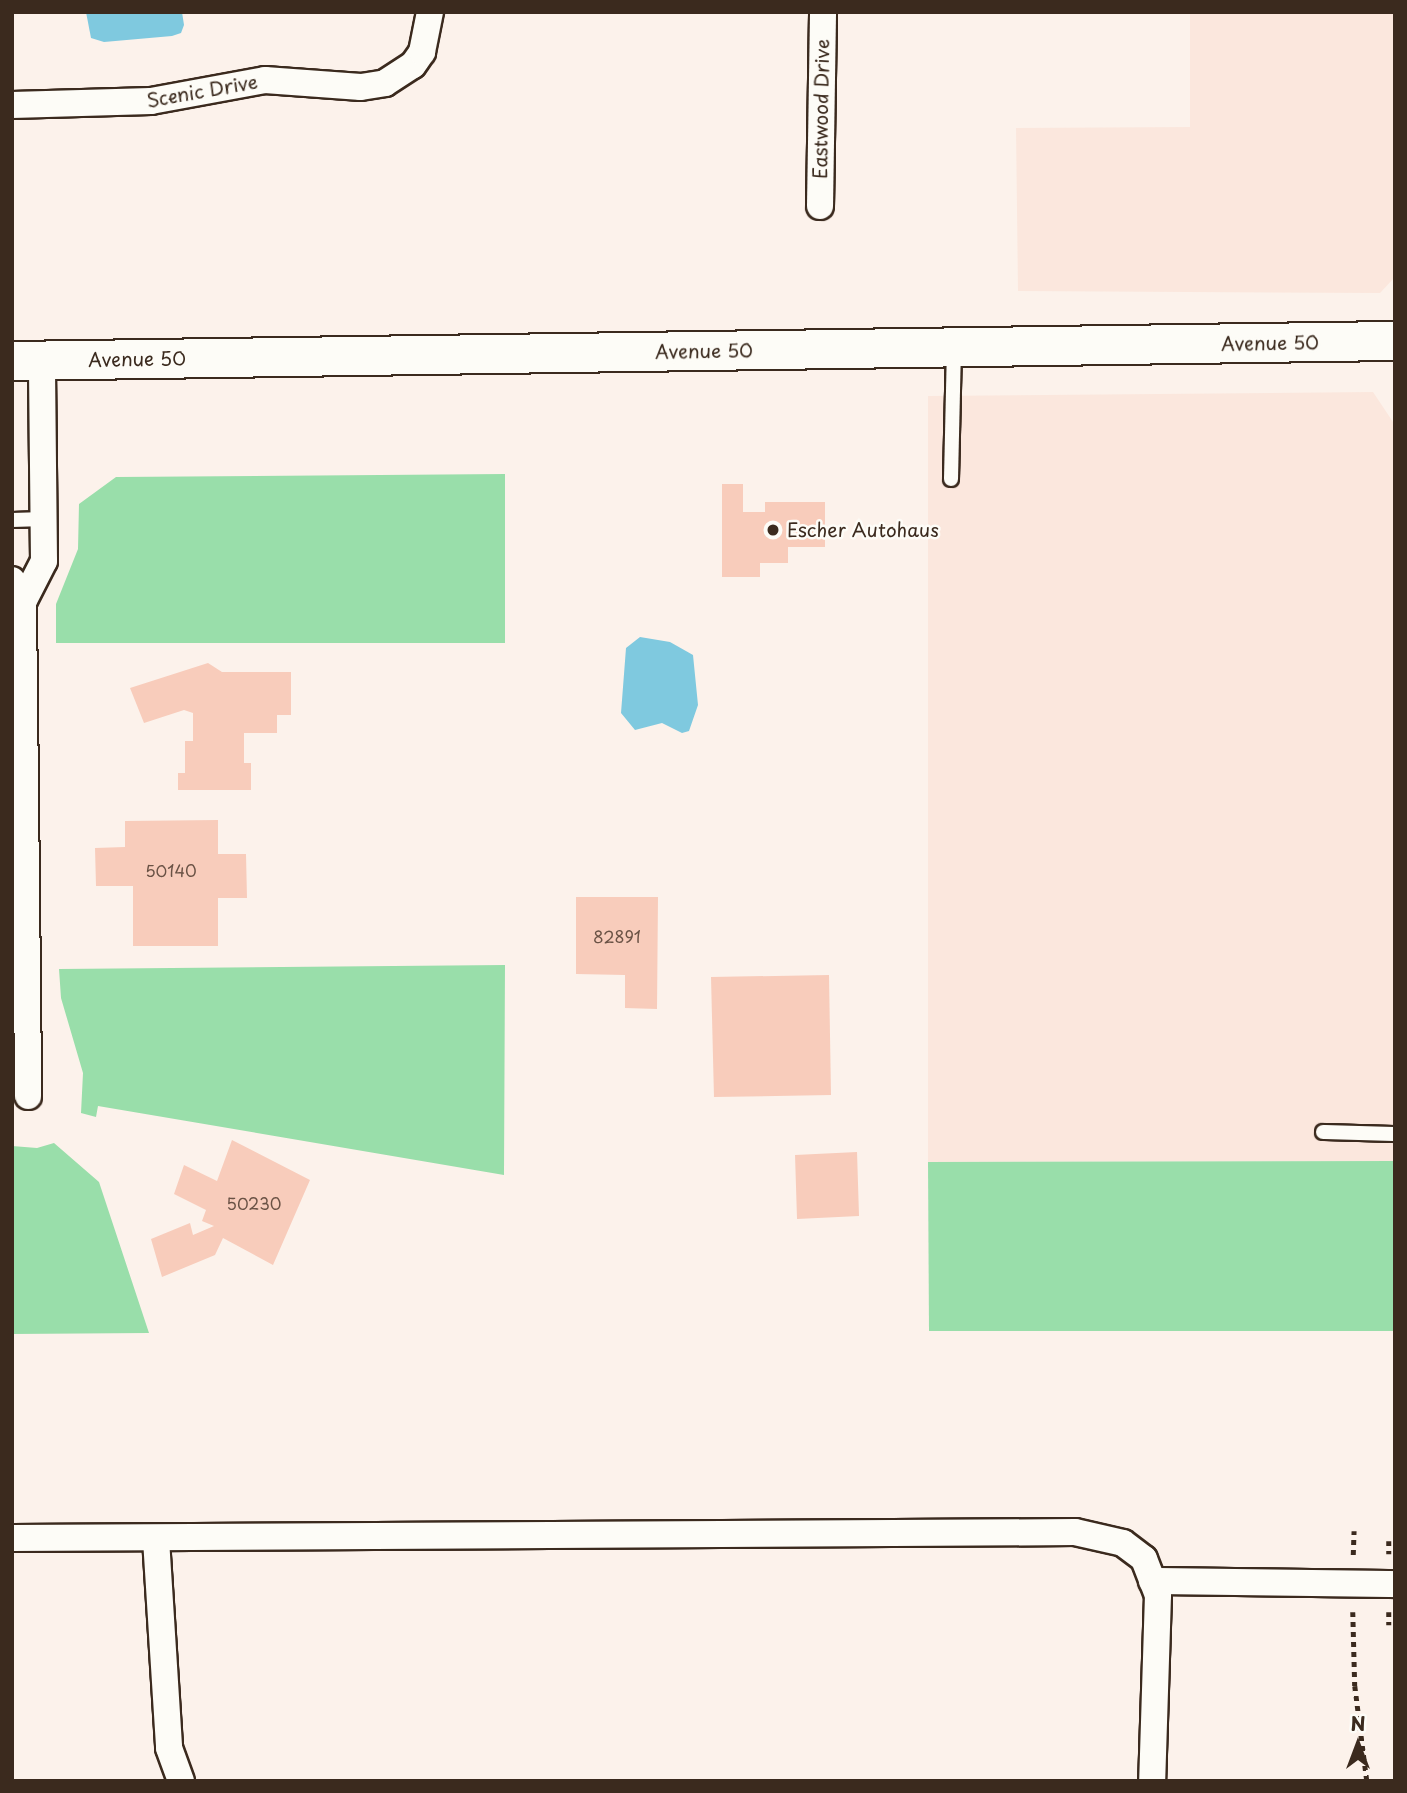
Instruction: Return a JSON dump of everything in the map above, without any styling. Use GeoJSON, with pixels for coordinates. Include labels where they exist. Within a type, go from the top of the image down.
{"type":"FeatureCollection","features":[{"type":"Feature","properties":{"kind":"main road","name":"Avenue 50"},"geometry":{"type":"LineString","coordinates":[[27,361],[1395,341]]}},
{"type":"Feature","properties":{"kind":"street","name":"Scenic Drive"},"geometry":{"type":"LineString","coordinates":[[12,105],[151,101],[265,80],[361,87],[385,83],[413,65],[422,52],[430,12]]}},
{"type":"Feature","properties":{"kind":"street","name":"Eastwood Drive"},"geometry":{"type":"LineString","coordinates":[[820,206],[822,12]]}},
{"type":"Feature","properties":{"kind":"street"},"geometry":{"type":"LineString","coordinates":[[27,361],[44,519],[44,562],[18,591],[28,1096]]}},
{"type":"Feature","properties":{"kind":"street"},"geometry":{"type":"LineString","coordinates":[[12,1538],[1075,1532],[1123,1543],[1144,1559],[1158,1595],[1152,1781]]}},
{"type":"Feature","properties":{"kind":"street"},"geometry":{"type":"LineString","coordinates":[[156,1539],[169,1748],[181,1781]]}},
{"type":"Feature","properties":{"kind":"street"},"geometry":{"type":"LineString","coordinates":[[1152,1581],[1395,1584]]}},
{"type":"Feature","properties":{"kind":"lane"},"geometry":{"type":"LineString","coordinates":[[951,479],[954,348]]}},
{"type":"Feature","properties":{"kind":"lane"},"geometry":{"type":"LineString","coordinates":[[12,520],[44,519]]}},
{"type":"Feature","properties":{"kind":"lane"},"geometry":{"type":"LineString","coordinates":[[1323,1132],[1395,1134]]}},
{"type":"Feature","properties":{"kind":"path"},"geometry":{"type":"LineString","coordinates":[[1353,1555],[1354,1531]]}},
{"type":"Feature","properties":{"kind":"path"},"geometry":{"type":"LineString","coordinates":[[1353,1610],[1355,1686],[1367,1781]]}},
{"type":"Feature","properties":{"kind":"shaded area"},"geometry":{"type":"Polygon","coordinates":[[[1190,12],[1395,12],[1395,277],[1380,293],[1018,291],[1016,128],[1190,127],[1190,12]]]}},
{"type":"Feature","properties":{"kind":"shaded area"},"geometry":{"type":"Polygon","coordinates":[[[1373,392],[1395,425],[1395,1161],[928,1162],[928,396],[1373,392]]]}},
{"type":"Feature","properties":{"kind":"green space"},"geometry":{"type":"Polygon","coordinates":[[[505,474],[505,643],[56,643],[56,604],[78,549],[79,504],[116,477],[505,474]]]}},
{"type":"Feature","properties":{"kind":"green space"},"geometry":{"type":"Polygon","coordinates":[[[505,965],[504,1175],[98,1106],[96,1117],[81,1113],[83,1073],[61,998],[59,969],[505,965]]]}},
{"type":"Feature","properties":{"kind":"green space"},"geometry":{"type":"Polygon","coordinates":[[[54,1143],[99,1182],[149,1333],[12,1334],[12,1146],[37,1148],[54,1143]]]}},
{"type":"Feature","properties":{"kind":"green space"},"geometry":{"type":"Polygon","coordinates":[[[1395,1161],[1395,1331],[929,1331],[928,1162],[1395,1161]]]}},
{"type":"Feature","properties":{"kind":"water"},"geometry":{"type":"Polygon","coordinates":[[[86,12],[182,12],[184,25],[181,33],[172,36],[104,42],[91,38],[86,12]]]}},
{"type":"Feature","properties":{"kind":"water"},"geometry":{"type":"Polygon","coordinates":[[[640,637],[670,642],[693,655],[698,705],[689,731],[682,733],[662,723],[635,730],[621,713],[626,648],[640,637]]]}},
{"type":"Feature","properties":{"kind":"building","name":"Escher Autohaus"},"geometry":{"type":"Polygon","coordinates":[[[722,484],[743,484],[743,512],[765,512],[765,502],[825,502],[825,547],[788,547],[788,563],[760,563],[760,577],[722,577],[722,484]]]}},
{"type":"Feature","properties":{"kind":"building"},"geometry":{"type":"Polygon","coordinates":[[[208,663],[222,672],[291,672],[291,715],[277,715],[277,733],[244,733],[244,763],[251,763],[251,790],[178,790],[178,773],[185,773],[185,741],[193,741],[193,713],[184,710],[144,723],[130,688],[208,663]]]}},
{"type":"Feature","properties":{"kind":"building"},"geometry":{"type":"Polygon","coordinates":[[[218,820],[218,854],[246,854],[247,898],[218,898],[218,946],[133,946],[133,886],[96,886],[95,848],[125,847],[125,821],[218,820]]]}},
{"type":"Feature","properties":{"kind":"building"},"geometry":{"type":"Polygon","coordinates":[[[576,897],[658,897],[657,1009],[625,1008],[625,975],[576,974],[576,897]]]}},
{"type":"Feature","properties":{"kind":"building"},"geometry":{"type":"Polygon","coordinates":[[[829,975],[831,1095],[714,1097],[711,977],[829,975]]]}},
{"type":"Feature","properties":{"kind":"building"},"geometry":{"type":"Polygon","coordinates":[[[232,1140],[310,1180],[273,1265],[223,1238],[215,1255],[162,1277],[151,1239],[190,1223],[193,1235],[214,1226],[202,1221],[206,1210],[174,1194],[184,1165],[217,1181],[232,1140]]]}},
{"type":"Feature","properties":{"kind":"building"},"geometry":{"type":"Polygon","coordinates":[[[857,1152],[859,1216],[797,1219],[795,1155],[857,1152]]]}},
{"type":"Feature","properties":{"kind":"place","name":"Escher Autohaus"},"geometry":{"type":"Point","coordinates":[773,530]}}]}
